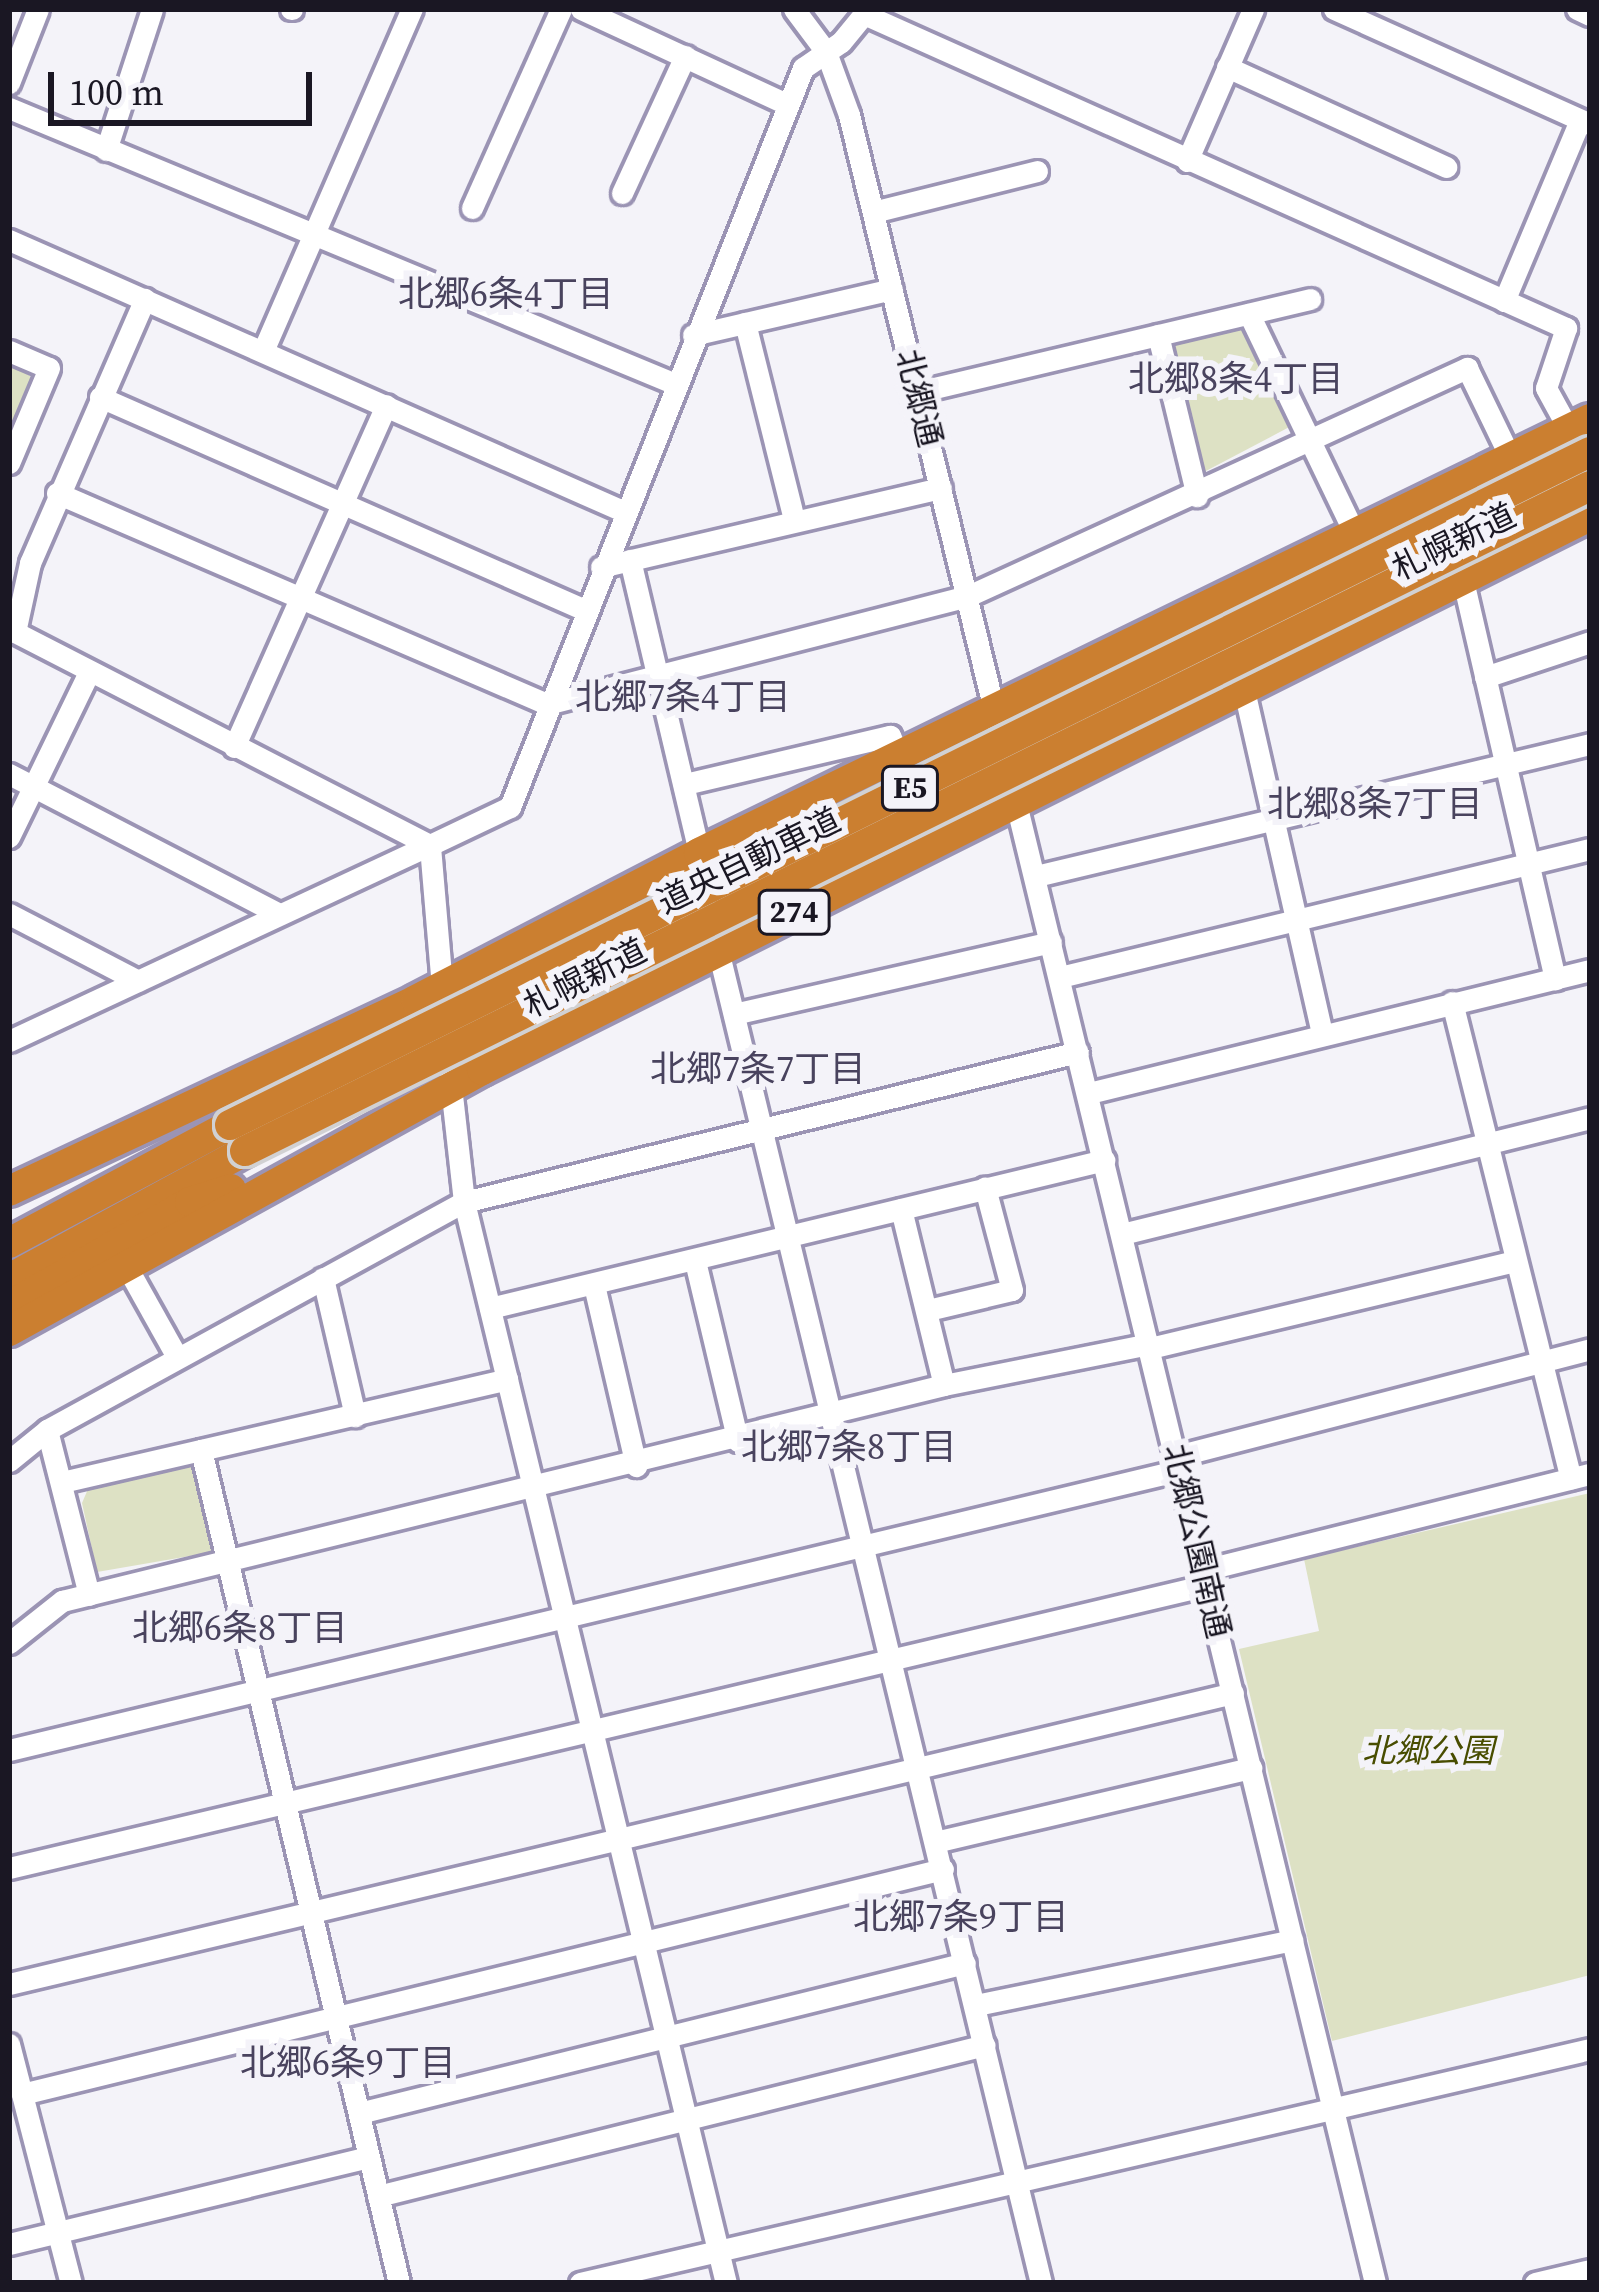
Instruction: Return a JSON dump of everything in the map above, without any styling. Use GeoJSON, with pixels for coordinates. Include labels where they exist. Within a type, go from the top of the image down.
{"type":"FeatureCollection","features":[{"type":"Feature","properties":{"kind":"highway","name":"札幌新道"},"geometry":{"type":"LineString","coordinates":[[9,1191],[68,1157],[442,985],[700,853],[996,713],[1355,534],[1511,459],[1583,434]]}},
{"type":"Feature","properties":{"kind":"highway","name":"道央自動車道"},"geometry":{"type":"LineString","coordinates":[[9,1243],[230,1125],[1583,434]]}},
{"type":"Feature","properties":{"kind":"highway","name":"道央自動車道"},"geometry":{"type":"LineString","coordinates":[[9,1279],[245,1150],[1590,486]]}},
{"type":"Feature","properties":{"kind":"highway","name":"札幌新道"},"geometry":{"type":"LineString","coordinates":[[9,1330],[124,1262],[451,1087],[1015,800],[1590,516]]}},
{"type":"Feature","properties":{"kind":"highway"},"geometry":{"type":"LineString","coordinates":[[9,1208],[68,1157]]}},
{"type":"Feature","properties":{"kind":"highway"},"geometry":{"type":"LineString","coordinates":[[9,1306],[190,1202],[304,1164]]}},
{"type":"Feature","properties":{"kind":"street"},"geometry":{"type":"LineString","coordinates":[[9,83],[38,9]]}},
{"type":"Feature","properties":{"kind":"street"},"geometry":{"type":"LineString","coordinates":[[106,149],[152,9]]}},
{"type":"Feature","properties":{"kind":"street"},"geometry":{"type":"LineString","coordinates":[[263,351],[412,9]]}},
{"type":"Feature","properties":{"kind":"street"},"geometry":{"type":"LineString","coordinates":[[472,208],[562,9]]}},
{"type":"Feature","properties":{"kind":"street"},"geometry":{"type":"LineString","coordinates":[[581,9],[787,104]]}},
{"type":"Feature","properties":{"kind":"street","name":"北郷通"},"geometry":{"type":"LineString","coordinates":[[794,9],[826,52],[873,212],[1015,800]]}},
{"type":"Feature","properties":{"kind":"street"},"geometry":{"type":"LineString","coordinates":[[1187,161],[1252,9]]}},
{"type":"Feature","properties":{"kind":"street"},"geometry":{"type":"LineString","coordinates":[[1334,9],[1585,122],[1504,301]]}},
{"type":"Feature","properties":{"kind":"street"},"geometry":{"type":"LineString","coordinates":[[1577,9],[1590,15]]}},
{"type":"Feature","properties":{"kind":"street"},"geometry":{"type":"LineString","coordinates":[[9,1041],[510,807],[673,383],[803,68],[867,12],[1187,161],[1566,328],[1546,388],[1583,434]]}},
{"type":"Feature","properties":{"kind":"street"},"geometry":{"type":"LineString","coordinates":[[622,193],[685,56]]}},
{"type":"Feature","properties":{"kind":"street"},"geometry":{"type":"LineString","coordinates":[[1227,67],[1446,167]]}},
{"type":"Feature","properties":{"kind":"street"},"geometry":{"type":"LineString","coordinates":[[9,108],[673,383]]}},
{"type":"Feature","properties":{"kind":"street"},"geometry":{"type":"LineString","coordinates":[[873,212],[1037,170]]}},
{"type":"Feature","properties":{"kind":"street"},"geometry":{"type":"LineString","coordinates":[[9,240],[623,511]]}},
{"type":"Feature","properties":{"kind":"street"},"geometry":{"type":"LineString","coordinates":[[693,334],[892,289]]}},
{"type":"Feature","properties":{"kind":"street"},"geometry":{"type":"LineString","coordinates":[[145,299],[57,493],[30,562],[12,631],[430,845]]}},
{"type":"Feature","properties":{"kind":"street"},"geometry":{"type":"LineString","coordinates":[[917,392],[1310,299]]}},
{"type":"Feature","properties":{"kind":"street"},"geometry":{"type":"LineString","coordinates":[[1249,314],[1355,534]]}},
{"type":"Feature","properties":{"kind":"street"},"geometry":{"type":"LineString","coordinates":[[745,323],[794,520]]}},
{"type":"Feature","properties":{"kind":"street"},"geometry":{"type":"LineString","coordinates":[[1158,334],[1197,496]]}},
{"type":"Feature","properties":{"kind":"street"},"geometry":{"type":"LineString","coordinates":[[9,351],[49,368],[9,463]]}},
{"type":"Feature","properties":{"kind":"street"},"geometry":{"type":"LineString","coordinates":[[57,493],[547,704],[968,596],[1197,496],[1467,368],[1511,459]]}},
{"type":"Feature","properties":{"kind":"street"},"geometry":{"type":"LineString","coordinates":[[100,397],[585,610]]}},
{"type":"Feature","properties":{"kind":"street"},"geometry":{"type":"LineString","coordinates":[[234,747],[386,405]]}},
{"type":"Feature","properties":{"kind":"street"},"geometry":{"type":"LineString","coordinates":[[601,567],[941,488]]}},
{"type":"Feature","properties":{"kind":"street"},"geometry":{"type":"LineString","coordinates":[[630,560],[700,853]]}},
{"type":"Feature","properties":{"kind":"street"},"geometry":{"type":"LineString","coordinates":[[1462,576],[1555,979]]}},
{"type":"Feature","properties":{"kind":"street"},"geometry":{"type":"LineString","coordinates":[[1485,677],[1590,642]]}},
{"type":"Feature","properties":{"kind":"street"},"geometry":{"type":"LineString","coordinates":[[9,837],[89,672]]}},
{"type":"Feature","properties":{"kind":"street"},"geometry":{"type":"LineString","coordinates":[[1244,690],[1322,1034]]}},
{"type":"Feature","properties":{"kind":"street"},"geometry":{"type":"LineString","coordinates":[[685,784],[890,736],[901,759]]}},
{"type":"Feature","properties":{"kind":"street"},"geometry":{"type":"LineString","coordinates":[[1036,876],[1590,744]]}},
{"type":"Feature","properties":{"kind":"street"},"geometry":{"type":"LineString","coordinates":[[9,774],[279,914]]}},
{"type":"Feature","properties":{"kind":"street","name":"北郷公園南通"},"geometry":{"type":"LineString","coordinates":[[1015,800],[1375,2283]]}},
{"type":"Feature","properties":{"kind":"street"},"geometry":{"type":"LineString","coordinates":[[430,845],[464,1202],[726,2283]]}},
{"type":"Feature","properties":{"kind":"street"},"geometry":{"type":"LineString","coordinates":[[1060,976],[1590,849]]}},
{"type":"Feature","properties":{"kind":"street"},"geometry":{"type":"LineString","coordinates":[[9,914],[138,981]]}},
{"type":"Feature","properties":{"kind":"street"},"geometry":{"type":"LineString","coordinates":[[734,1014],[1051,942]]}},
{"type":"Feature","properties":{"kind":"street"},"geometry":{"type":"LineString","coordinates":[[718,950],[1041,2283]]}},
{"type":"Feature","properties":{"kind":"street"},"geometry":{"type":"LineString","coordinates":[[1089,1093],[1590,970]]}},
{"type":"Feature","properties":{"kind":"street"},"geometry":{"type":"LineString","coordinates":[[9,1868],[891,1659],[1581,1476],[1541,1361],[1452,1002]]}},
{"type":"Feature","properties":{"kind":"street"},"geometry":{"type":"LineString","coordinates":[[9,1461],[47,1430],[464,1202],[1078,1052]]}},
{"type":"Feature","properties":{"kind":"street"},"geometry":{"type":"LineString","coordinates":[[1122,1234],[1590,1118]]}},
{"type":"Feature","properties":{"kind":"street"},"geometry":{"type":"LineString","coordinates":[[490,1308],[1104,1160]]}},
{"type":"Feature","properties":{"kind":"street"},"geometry":{"type":"LineString","coordinates":[[928,1310],[1012,1290],[985,1188]]}},
{"type":"Feature","properties":{"kind":"street"},"geometry":{"type":"LineString","coordinates":[[901,1209],[944,1385]]}},
{"type":"Feature","properties":{"kind":"street"},"geometry":{"type":"LineString","coordinates":[[695,1261],[738,1442]]}},
{"type":"Feature","properties":{"kind":"street"},"geometry":{"type":"LineString","coordinates":[[9,1642],[62,1601],[738,1442],[944,1385],[1149,1346],[1514,1261]]}},
{"type":"Feature","properties":{"kind":"street"},"geometry":{"type":"LineString","coordinates":[[124,1262],[177,1358]]}},
{"type":"Feature","properties":{"kind":"street"},"geometry":{"type":"LineString","coordinates":[[323,1278],[356,1416]]}},
{"type":"Feature","properties":{"kind":"street"},"geometry":{"type":"LineString","coordinates":[[594,1285],[636,1466]]}},
{"type":"Feature","properties":{"kind":"street"},"geometry":{"type":"LineString","coordinates":[[9,1750],[563,1611],[864,1543],[1178,1463],[1590,1349]]}},
{"type":"Feature","properties":{"kind":"street"},"geometry":{"type":"LineString","coordinates":[[62,1483],[507,1379]]}},
{"type":"Feature","properties":{"kind":"street"},"geometry":{"type":"LineString","coordinates":[[47,1430],[89,1595]]}},
{"type":"Feature","properties":{"kind":"street"},"geometry":{"type":"LineString","coordinates":[[201,1450],[399,2283]]}},
{"type":"Feature","properties":{"kind":"street"},"geometry":{"type":"LineString","coordinates":[[9,1984],[1233,1693]]}},
{"type":"Feature","properties":{"kind":"street"},"geometry":{"type":"LineString","coordinates":[[935,1842],[1251,1768]]}},
{"type":"Feature","properties":{"kind":"street"},"geometry":{"type":"LineString","coordinates":[[22,2094],[645,1947],[943,1870]]}},
{"type":"Feature","properties":{"kind":"street"},"geometry":{"type":"LineString","coordinates":[[976,2005],[1292,1940]]}},
{"type":"Feature","properties":{"kind":"street"},"geometry":{"type":"LineString","coordinates":[[358,2113],[965,1963]]}},
{"type":"Feature","properties":{"kind":"street"},"geometry":{"type":"LineString","coordinates":[[9,2044],[71,2283]]}},
{"type":"Feature","properties":{"kind":"street"},"geometry":{"type":"LineString","coordinates":[[378,2196],[985,2044]]}},
{"type":"Feature","properties":{"kind":"street"},"geometry":{"type":"LineString","coordinates":[[580,2283],[1590,2049]]}},
{"type":"Feature","properties":{"kind":"street"},"geometry":{"type":"LineString","coordinates":[[9,2244],[369,2157]]}},
{"type":"Feature","properties":{"kind":"street"},"geometry":{"type":"LineString","coordinates":[[1534,2283],[1590,2270]]}},
{"type":"Feature","properties":{"kind":"green space"},"geometry":{"type":"Polygon","coordinates":[[[1245,321],[1295,424],[1204,472],[1168,346],[1176,337],[1245,321]]]}},
{"type":"Feature","properties":{"kind":"green space"},"geometry":{"type":"Polygon","coordinates":[[[9,361],[34,379],[9,444],[9,361]]]}},
{"type":"Feature","properties":{"kind":"green space"},"geometry":{"type":"Polygon","coordinates":[[[191,1460],[219,1551],[97,1572],[82,1503],[88,1489],[191,1460]]]}},
{"type":"Feature","properties":{"kind":"green space","name":"北郷公園"},"geometry":{"type":"Polygon","coordinates":[[[1590,1493],[1590,1975],[1332,2041],[1239,1649],[1319,1631],[1304,1559],[1590,1493]]]}},
{"type":"Feature","properties":{"kind":"district","name":"北郷6条4丁目"},"geometry":{"type":"Point","coordinates":[506,294]}},
{"type":"Feature","properties":{"kind":"district","name":"北郷8条4丁目"},"geometry":{"type":"Point","coordinates":[1236,379]}},
{"type":"Feature","properties":{"kind":"district","name":"北郷7条4丁目"},"geometry":{"type":"Point","coordinates":[683,697]}},
{"type":"Feature","properties":{"kind":"district","name":"北郷8条7丁目"},"geometry":{"type":"Point","coordinates":[1375,804]}},
{"type":"Feature","properties":{"kind":"district","name":"北郷7条7丁目"},"geometry":{"type":"Point","coordinates":[758,1069]}},
{"type":"Feature","properties":{"kind":"district","name":"北郷7条8丁目"},"geometry":{"type":"Point","coordinates":[849,1447]}},
{"type":"Feature","properties":{"kind":"district","name":"北郷6条8丁目"},"geometry":{"type":"Point","coordinates":[240,1628]}},
{"type":"Feature","properties":{"kind":"district","name":"北郷7条9丁目"},"geometry":{"type":"Point","coordinates":[961,1917]}},
{"type":"Feature","properties":{"kind":"district","name":"北郷6条9丁目"},"geometry":{"type":"Point","coordinates":[348,2063]}}]}
